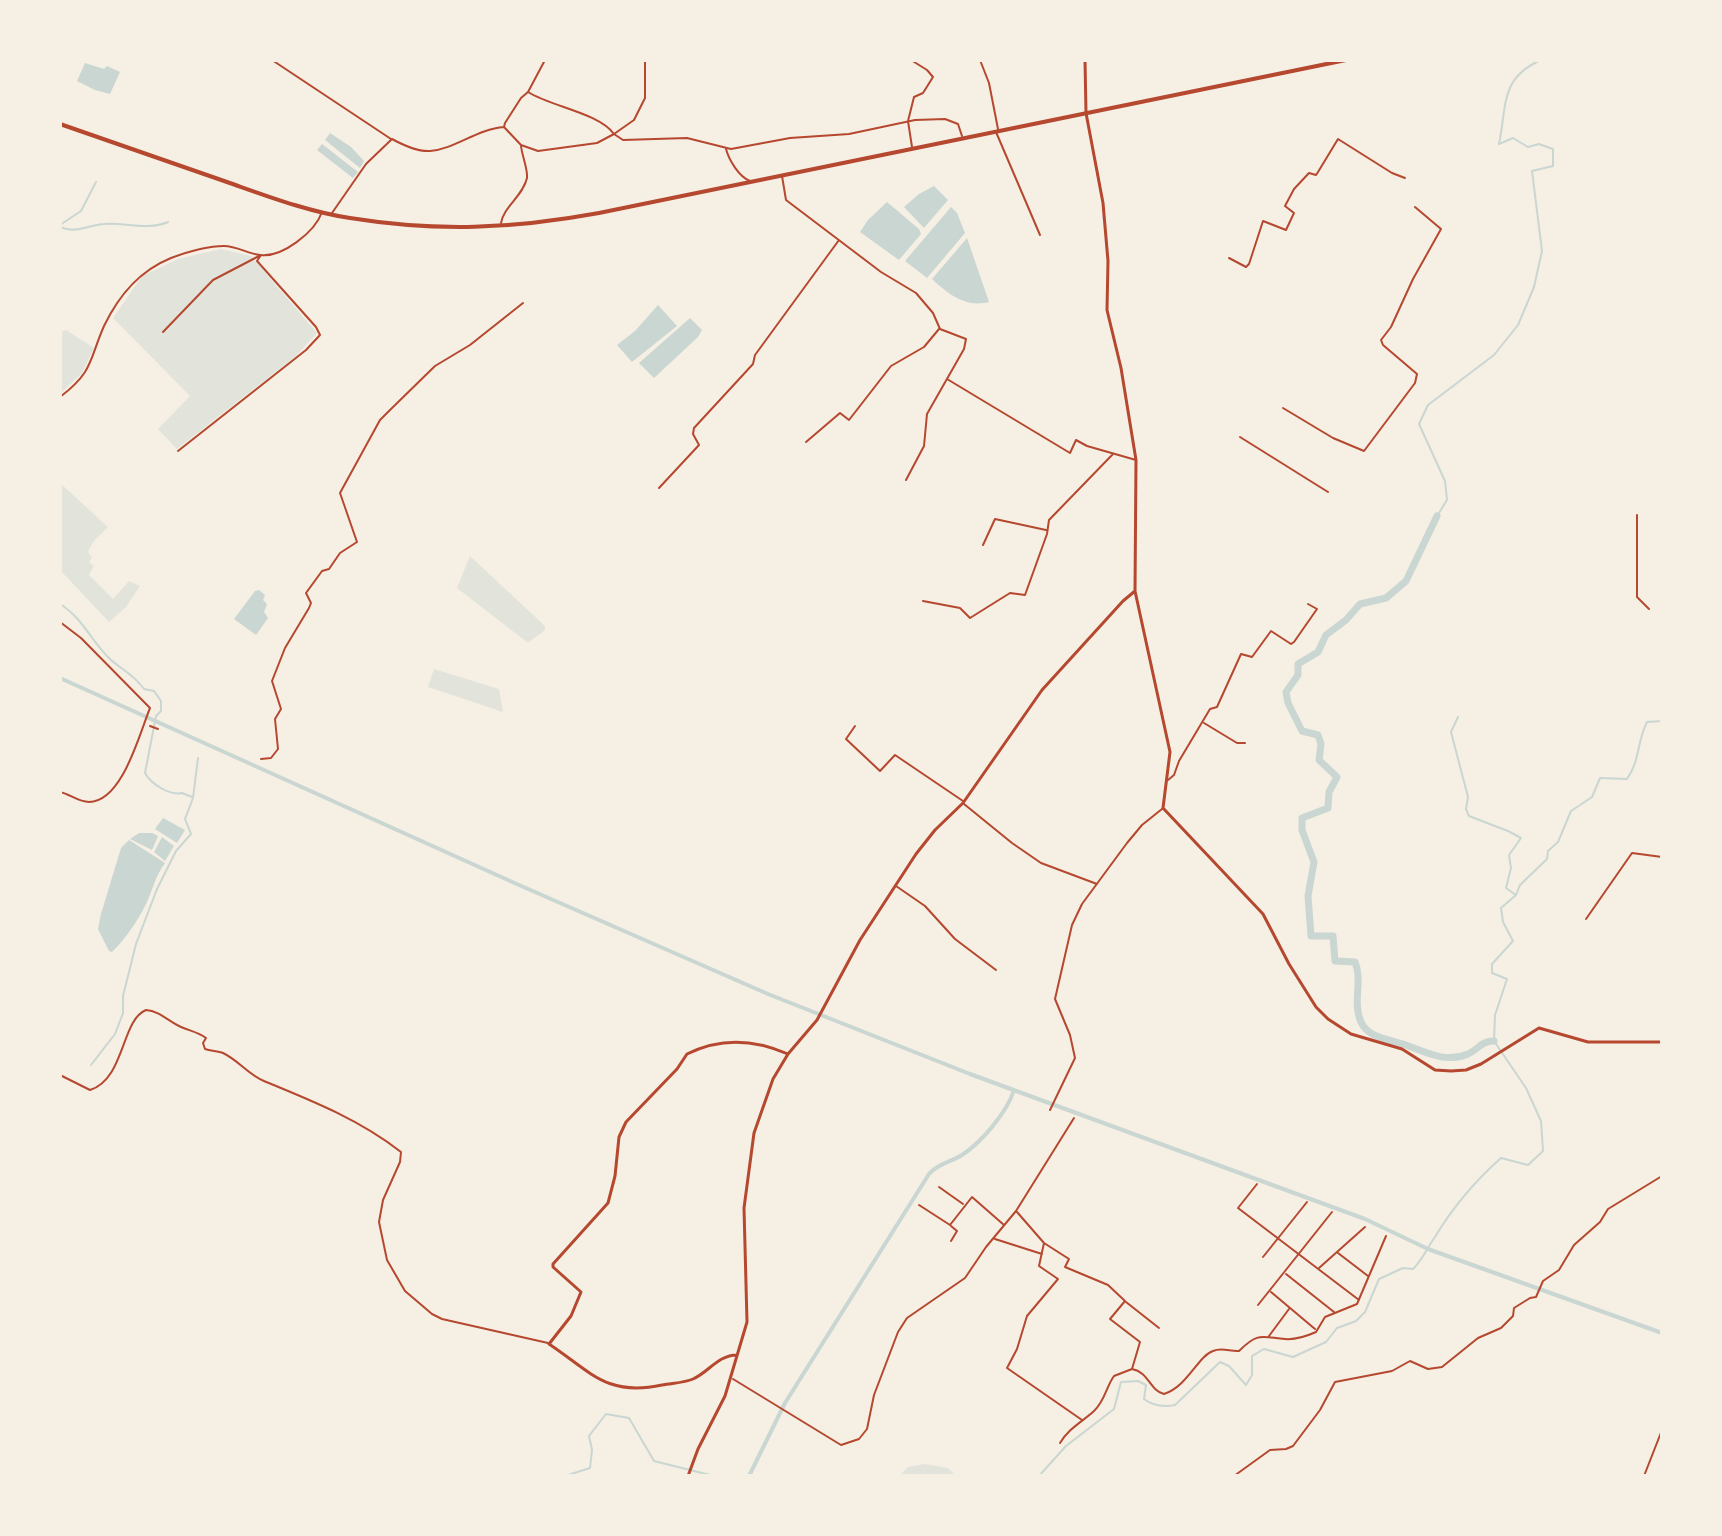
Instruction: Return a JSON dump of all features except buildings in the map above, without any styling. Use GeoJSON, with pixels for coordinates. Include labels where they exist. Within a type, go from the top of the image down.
{"type":"FeatureCollection","features":[{"type":"Feature","properties":{"kind":"highway"},"geometry":{"type":"LineString","coordinates":[[60,124],[275,198],[331,214],[419,227],[500,227],[569,219],[1346,60]]}},
{"type":"Feature","properties":{"kind":"street"},"geometry":{"type":"LineString","coordinates":[[272,60],[392,139],[418,150],[431,151],[476,132],[504,127],[545,60]]}},
{"type":"Feature","properties":{"kind":"street"},"geometry":{"type":"LineString","coordinates":[[504,127],[521,145],[538,151],[597,143],[634,120],[645,98],[645,60]]}},
{"type":"Feature","properties":{"kind":"street"},"geometry":{"type":"LineString","coordinates":[[911,60],[933,77],[923,93],[914,97],[908,121],[912,148]]}},
{"type":"Feature","properties":{"kind":"street"},"geometry":{"type":"LineString","coordinates":[[980,60],[989,83],[997,131],[1040,235]]}},
{"type":"Feature","properties":{"kind":"street"},"geometry":{"type":"LineString","coordinates":[[1050,1109],[1075,1058],[1070,1035],[1055,999],[1072,925],[1082,904],[1127,843],[1142,825],[1163,808],[1170,752],[1135,591],[1136,460],[1121,368],[1107,310],[1108,261],[1103,203],[1086,113],[1085,60]]}},
{"type":"Feature","properties":{"kind":"street"},"geometry":{"type":"LineString","coordinates":[[528,92],[590,118],[623,140],[687,138],[741,149],[936,119],[958,124],[963,138]]}},
{"type":"Feature","properties":{"kind":"street"},"geometry":{"type":"LineString","coordinates":[[331,214],[366,164],[392,139]]}},
{"type":"Feature","properties":{"kind":"street"},"geometry":{"type":"LineString","coordinates":[[1229,258],[1246,267],[1249,264],[1263,221],[1286,230],[1294,219],[1294,213],[1285,206],[1294,189],[1309,173],[1316,175],[1338,139],[1405,178]]}},
{"type":"Feature","properties":{"kind":"street"},"geometry":{"type":"LineString","coordinates":[[500,227],[502,215],[517,200],[527,177],[521,145]]}},
{"type":"Feature","properties":{"kind":"street"},"geometry":{"type":"LineString","coordinates":[[726,148],[729,160],[743,178],[752,181]]}},
{"type":"Feature","properties":{"kind":"street"},"geometry":{"type":"LineString","coordinates":[[782,175],[786,200],[881,272],[916,293],[933,313],[940,329],[966,339],[964,349],[927,414],[924,446],[906,480]]}},
{"type":"Feature","properties":{"kind":"street"},"geometry":{"type":"LineString","coordinates":[[1283,408],[1333,438],[1364,451],[1415,383],[1417,374],[1381,340],[1391,327],[1441,229],[1415,207]]}},
{"type":"Feature","properties":{"kind":"street"},"geometry":{"type":"LineString","coordinates":[[163,332],[213,280],[261,255],[281,251],[311,230],[319,221],[322,211]]}},
{"type":"Feature","properties":{"kind":"street"},"geometry":{"type":"LineString","coordinates":[[659,488],[699,445],[693,434],[694,428],[753,364],[755,355],[839,240]]}},
{"type":"Feature","properties":{"kind":"street"},"geometry":{"type":"LineString","coordinates":[[60,397],[88,370],[106,323],[142,272],[172,257],[215,247],[228,246],[261,255]]}},
{"type":"Feature","properties":{"kind":"street"},"geometry":{"type":"LineString","coordinates":[[178,451],[306,350],[320,335],[257,261],[261,255]]}},
{"type":"Feature","properties":{"kind":"street"},"geometry":{"type":"LineString","coordinates":[[261,759],[271,758],[278,749],[275,719],[281,709],[272,681],[285,648],[311,603],[306,596],[308,590],[340,553],[357,542],[340,493],[380,420],[435,366],[470,345],[523,303]]}},
{"type":"Feature","properties":{"kind":"street"},"geometry":{"type":"LineString","coordinates":[[806,442],[840,413],[849,420],[891,366],[924,347],[940,329]]}},
{"type":"Feature","properties":{"kind":"street"},"geometry":{"type":"LineString","coordinates":[[946,379],[1070,453],[1076,440],[1136,460]]}},
{"type":"Feature","properties":{"kind":"street"},"geometry":{"type":"LineString","coordinates":[[1240,437],[1328,492]]}},
{"type":"Feature","properties":{"kind":"street"},"geometry":{"type":"LineString","coordinates":[[923,601],[960,608],[970,618],[1010,593],[1025,595],[1049,520],[1113,454]]}},
{"type":"Feature","properties":{"kind":"street"},"geometry":{"type":"LineString","coordinates":[[1637,515],[1637,597],[1649,609]]}},
{"type":"Feature","properties":{"kind":"street"},"geometry":{"type":"LineString","coordinates":[[983,545],[995,519],[1047,530]]}},
{"type":"Feature","properties":{"kind":"street"},"geometry":{"type":"LineString","coordinates":[[688,1475],[731,1377],[748,1311],[743,1223],[754,1133],[767,1094],[788,1054],[817,1020],[860,940],[928,838],[964,802],[1042,690],[1135,591]]}},
{"type":"Feature","properties":{"kind":"street"},"geometry":{"type":"LineString","coordinates":[[1167,780],[1174,775],[1210,709],[1217,707],[1241,654],[1252,657],[1271,631],[1291,644],[1294,642],[1317,609],[1308,604]]}},
{"type":"Feature","properties":{"kind":"street"},"geometry":{"type":"LineString","coordinates":[[60,622],[123,678],[150,708],[121,780],[111,793],[100,801],[85,803],[60,792]]}},
{"type":"Feature","properties":{"kind":"street"},"geometry":{"type":"LineString","coordinates":[[1203,723],[1237,743],[1245,743]]}},
{"type":"Feature","properties":{"kind":"street"},"geometry":{"type":"LineString","coordinates":[[150,726],[158,729]]}},
{"type":"Feature","properties":{"kind":"street"},"geometry":{"type":"LineString","coordinates":[[855,726],[846,739],[880,771],[895,755],[964,802],[1041,863],[1098,885]]}},
{"type":"Feature","properties":{"kind":"street"},"geometry":{"type":"LineString","coordinates":[[1163,808],[1263,914],[1316,1007],[1328,1019],[1364,1040],[1414,1054],[1435,1070],[1466,1070],[1539,1028],[1588,1042],[1662,1042]]}},
{"type":"Feature","properties":{"kind":"street"},"geometry":{"type":"LineString","coordinates":[[1586,919],[1632,853],[1662,857]]}},
{"type":"Feature","properties":{"kind":"street"},"geometry":{"type":"LineString","coordinates":[[895,886],[925,906],[955,939],[996,970]]}},
{"type":"Feature","properties":{"kind":"street"},"geometry":{"type":"LineString","coordinates":[[60,1075],[90,1090],[101,1085],[114,1068],[136,1016],[146,1010],[160,1014],[179,1026],[202,1034],[206,1038],[203,1043],[205,1049],[223,1053],[248,1073],[350,1118],[401,1152],[400,1162],[383,1200],[379,1222],[385,1253],[393,1274],[414,1300],[442,1319],[549,1344],[594,1377],[625,1389],[650,1388],[693,1379],[722,1358],[737,1355]]}},
{"type":"Feature","properties":{"kind":"street"},"geometry":{"type":"LineString","coordinates":[[549,1344],[571,1316],[581,1292],[553,1264],[608,1203],[615,1176],[619,1137],[634,1111],[690,1051],[740,1041],[757,1042],[788,1054]]}},
{"type":"Feature","properties":{"kind":"street"},"geometry":{"type":"LineString","coordinates":[[731,1377],[841,1445],[859,1439],[867,1429],[874,1395],[902,1325],[907,1318],[965,1278],[1016,1211],[1074,1118]]}},
{"type":"Feature","properties":{"kind":"street"},"geometry":{"type":"LineString","coordinates":[[1234,1476],[1270,1450],[1293,1446],[1320,1410],[1335,1382],[1392,1371],[1410,1361],[1428,1369],[1442,1367],[1478,1338],[1501,1328],[1513,1316],[1518,1304],[1536,1297],[1543,1281],[1559,1270],[1574,1245],[1600,1222],[1608,1209],[1662,1176]]}},
{"type":"Feature","properties":{"kind":"street"},"geometry":{"type":"LineString","coordinates":[[1257,1184],[1238,1208],[1359,1300]]}},
{"type":"Feature","properties":{"kind":"street"},"geometry":{"type":"LineString","coordinates":[[939,1187],[964,1204]]}},
{"type":"Feature","properties":{"kind":"street"},"geometry":{"type":"LineString","coordinates":[[950,1225],[969,1197],[1005,1226]]}},
{"type":"Feature","properties":{"kind":"street"},"geometry":{"type":"LineString","coordinates":[[1263,1257],[1307,1202]]}},
{"type":"Feature","properties":{"kind":"street"},"geometry":{"type":"LineString","coordinates":[[919,1205],[957,1231],[951,1241]]}},
{"type":"Feature","properties":{"kind":"street"},"geometry":{"type":"LineString","coordinates":[[1016,1211],[1044,1243],[1069,1259],[1065,1267],[1108,1285],[1159,1328]]}},
{"type":"Feature","properties":{"kind":"street"},"geometry":{"type":"LineString","coordinates":[[1258,1305],[1332,1212]]}},
{"type":"Feature","properties":{"kind":"street"},"geometry":{"type":"LineString","coordinates":[[1319,1268],[1365,1227]]}},
{"type":"Feature","properties":{"kind":"street"},"geometry":{"type":"LineString","coordinates":[[1060,1443],[1070,1429],[1102,1401],[1114,1376],[1132,1369],[1144,1374],[1156,1392],[1164,1394],[1177,1388],[1211,1351],[1239,1351],[1256,1337],[1288,1340],[1317,1330],[1325,1317],[1352,1308],[1359,1300],[1386,1236]]}},
{"type":"Feature","properties":{"kind":"street"},"geometry":{"type":"LineString","coordinates":[[994,1238],[1042,1254]]}},
{"type":"Feature","properties":{"kind":"street"},"geometry":{"type":"LineString","coordinates":[[1044,1243],[1039,1266],[1058,1279],[1027,1316],[1017,1349],[1007,1368],[1082,1420]]}},
{"type":"Feature","properties":{"kind":"street"},"geometry":{"type":"LineString","coordinates":[[1337,1252],[1368,1276]]}},
{"type":"Feature","properties":{"kind":"street"},"geometry":{"type":"LineString","coordinates":[[1285,1273],[1335,1313]]}},
{"type":"Feature","properties":{"kind":"street"},"geometry":{"type":"LineString","coordinates":[[1270,1291],[1317,1330]]}},
{"type":"Feature","properties":{"kind":"street"},"geometry":{"type":"LineString","coordinates":[[1125,1301],[1110,1319],[1140,1342],[1132,1369]]}},
{"type":"Feature","properties":{"kind":"street"},"geometry":{"type":"LineString","coordinates":[[1269,1336],[1290,1308]]}},
{"type":"Feature","properties":{"kind":"street"},"geometry":{"type":"LineString","coordinates":[[1644,1476],[1662,1430]]}},
{"type":"Feature","properties":{"kind":"street"},"geometry":{"type":"LineString","coordinates":[[1242,1470],[1245,1474]]}},
{"type":"Feature","properties":{"kind":"shaded area"},"geometry":{"type":"Polygon","coordinates":[[[85,63],[104,69],[107,66],[120,72],[110,94],[77,81],[85,63]]]}},
{"type":"Feature","properties":{"kind":"shaded area"},"geometry":{"type":"Polygon","coordinates":[[[330,133],[351,147],[364,161],[360,168],[325,140],[330,133]]]}},
{"type":"Feature","properties":{"kind":"shaded area"},"geometry":{"type":"Polygon","coordinates":[[[322,144],[358,172],[353,178],[317,150],[322,144]]]}},
{"type":"Feature","properties":{"kind":"shaded area"},"geometry":{"type":"Polygon","coordinates":[[[934,186],[948,200],[924,228],[904,207],[934,186]]]}},
{"type":"Feature","properties":{"kind":"shaded area"},"geometry":{"type":"Polygon","coordinates":[[[887,202],[921,234],[899,260],[860,232],[887,202]]]}},
{"type":"Feature","properties":{"kind":"shaded area"},"geometry":{"type":"Polygon","coordinates":[[[951,207],[957,213],[965,233],[927,278],[905,261],[951,207]]]}},
{"type":"Feature","properties":{"kind":"shaded area"},"geometry":{"type":"Polygon","coordinates":[[[967,238],[989,302],[965,301],[932,279],[967,238]]]}},
{"type":"Feature","properties":{"kind":"shaded area"},"geometry":{"type":"Polygon","coordinates":[[[221,249],[251,256],[317,333],[296,356],[177,449],[158,429],[190,396],[113,318],[142,276],[178,259],[221,249]]]}},
{"type":"Feature","properties":{"kind":"shaded area"},"geometry":{"type":"Polygon","coordinates":[[[658,305],[677,326],[632,362],[617,345],[635,331],[658,305]]]}},
{"type":"Feature","properties":{"kind":"shaded area"},"geometry":{"type":"Polygon","coordinates":[[[690,318],[702,330],[698,337],[654,378],[639,363],[690,318]]]}},
{"type":"Feature","properties":{"kind":"shaded area"},"geometry":{"type":"Polygon","coordinates":[[[66,330],[94,348],[82,373],[60,394],[60,332],[66,330]]]}},
{"type":"Feature","properties":{"kind":"shaded area"},"geometry":{"type":"Polygon","coordinates":[[[60,483],[108,527],[88,552],[92,558],[89,562],[94,566],[89,575],[113,599],[129,581],[140,586],[126,607],[109,622],[60,570],[60,483]]]}},
{"type":"Feature","properties":{"kind":"shaded area"},"geometry":{"type":"Polygon","coordinates":[[[470,556],[545,626],[545,630],[528,643],[457,588],[470,556]]]}},
{"type":"Feature","properties":{"kind":"shaded area"},"geometry":{"type":"Polygon","coordinates":[[[259,590],[265,595],[263,600],[267,604],[264,612],[268,618],[256,635],[234,619],[259,590]]]}},
{"type":"Feature","properties":{"kind":"shaded area"},"geometry":{"type":"Polygon","coordinates":[[[434,669],[499,689],[503,712],[428,687],[434,669]]]}},
{"type":"Feature","properties":{"kind":"shaded area"},"geometry":{"type":"Polygon","coordinates":[[[163,818],[185,830],[177,843],[155,829],[163,818]]]}},
{"type":"Feature","properties":{"kind":"shaded area"},"geometry":{"type":"Polygon","coordinates":[[[139,833],[158,836],[152,850],[130,839],[139,833]]]}},
{"type":"Feature","properties":{"kind":"shaded area"},"geometry":{"type":"Polygon","coordinates":[[[162,837],[174,846],[165,861],[154,852],[162,837]]]}},
{"type":"Feature","properties":{"kind":"shaded area"},"geometry":{"type":"Polygon","coordinates":[[[129,840],[165,863],[139,917],[112,952],[98,929],[121,848],[129,840]]]}},
{"type":"Feature","properties":{"kind":"shaded area"},"geometry":{"type":"Polygon","coordinates":[[[925,1464],[948,1468],[956,1476],[899,1476],[908,1467],[925,1464]]]}},
{"type":"Feature","properties":{"kind":"waterway"},"geometry":{"type":"LineString","coordinates":[[1437,516],[1447,500],[1445,481],[1419,424],[1428,405],[1494,355],[1518,325],[1534,287],[1542,251],[1532,171],[1553,166],[1553,149],[1539,144],[1528,147],[1513,138],[1499,144],[1512,84],[1518,75],[1541,60]]}},
{"type":"Feature","properties":{"kind":"waterway"},"geometry":{"type":"LineString","coordinates":[[60,225],[81,211],[96,182]]}},
{"type":"Feature","properties":{"kind":"waterway"},"geometry":{"type":"LineString","coordinates":[[60,227],[77,229],[104,224],[152,226],[168,222]]}},
{"type":"Feature","properties":{"kind":"waterway"},"geometry":{"type":"LineString","coordinates":[[1437,516],[1406,581],[1386,598],[1360,604],[1326,635],[1318,652],[1298,664],[1298,675],[1286,692],[1302,731],[1318,735],[1321,744],[1319,760],[1337,777],[1329,792],[1328,808],[1302,818],[1302,830],[1314,862],[1308,896],[1311,936],[1333,936],[1335,961],[1355,962],[1358,1014],[1364,1027],[1373,1035],[1451,1058],[1468,1054],[1494,1041]]}},
{"type":"Feature","properties":{"kind":"waterway"},"geometry":{"type":"LineString","coordinates":[[60,604],[111,660],[144,689],[154,691],[161,701],[145,773],[161,788],[192,797]]}},
{"type":"Feature","properties":{"kind":"waterway"},"geometry":{"type":"LineString","coordinates":[[60,678],[768,994],[970,1074],[1365,1219],[1428,1249],[1662,1333]]}},
{"type":"Feature","properties":{"kind":"waterway"},"geometry":{"type":"LineString","coordinates":[[1039,1476],[1066,1446],[1114,1409],[1121,1382],[1138,1381],[1146,1385],[1144,1399],[1163,1406],[1175,1405],[1220,1362],[1229,1366],[1246,1385],[1252,1375],[1252,1356],[1264,1349],[1293,1357],[1326,1342],[1337,1328],[1356,1321],[1365,1312],[1379,1279],[1403,1268],[1413,1269],[1457,1205],[1501,1158],[1528,1165],[1543,1151],[1541,1121],[1526,1088],[1494,1041],[1495,1015],[1507,979],[1492,973],[1492,964],[1513,941],[1503,922],[1501,908],[1516,895],[1506,888],[1511,868],[1509,855],[1521,838],[1469,816],[1466,809],[1468,797],[1451,732],[1458,717]]}},
{"type":"Feature","properties":{"kind":"waterway"},"geometry":{"type":"LineString","coordinates":[[1516,895],[1520,885],[1547,859],[1548,851],[1558,842],[1571,811],[1592,797],[1600,778],[1627,779],[1647,722],[1662,721]]}},
{"type":"Feature","properties":{"kind":"waterway"},"geometry":{"type":"LineString","coordinates":[[91,1065],[115,1034],[123,1013],[123,996],[136,944],[157,889],[176,851],[191,834],[185,819],[193,798],[198,758]]}},
{"type":"Feature","properties":{"kind":"waterway"},"geometry":{"type":"LineString","coordinates":[[749,1476],[785,1403],[929,1174],[978,1142],[1000,1117],[1014,1090]]}},
{"type":"Feature","properties":{"kind":"waterway"},"geometry":{"type":"LineString","coordinates":[[565,1476],[590,1468],[592,1450],[589,1436],[606,1414],[629,1418],[654,1461],[714,1476]]}}]}
